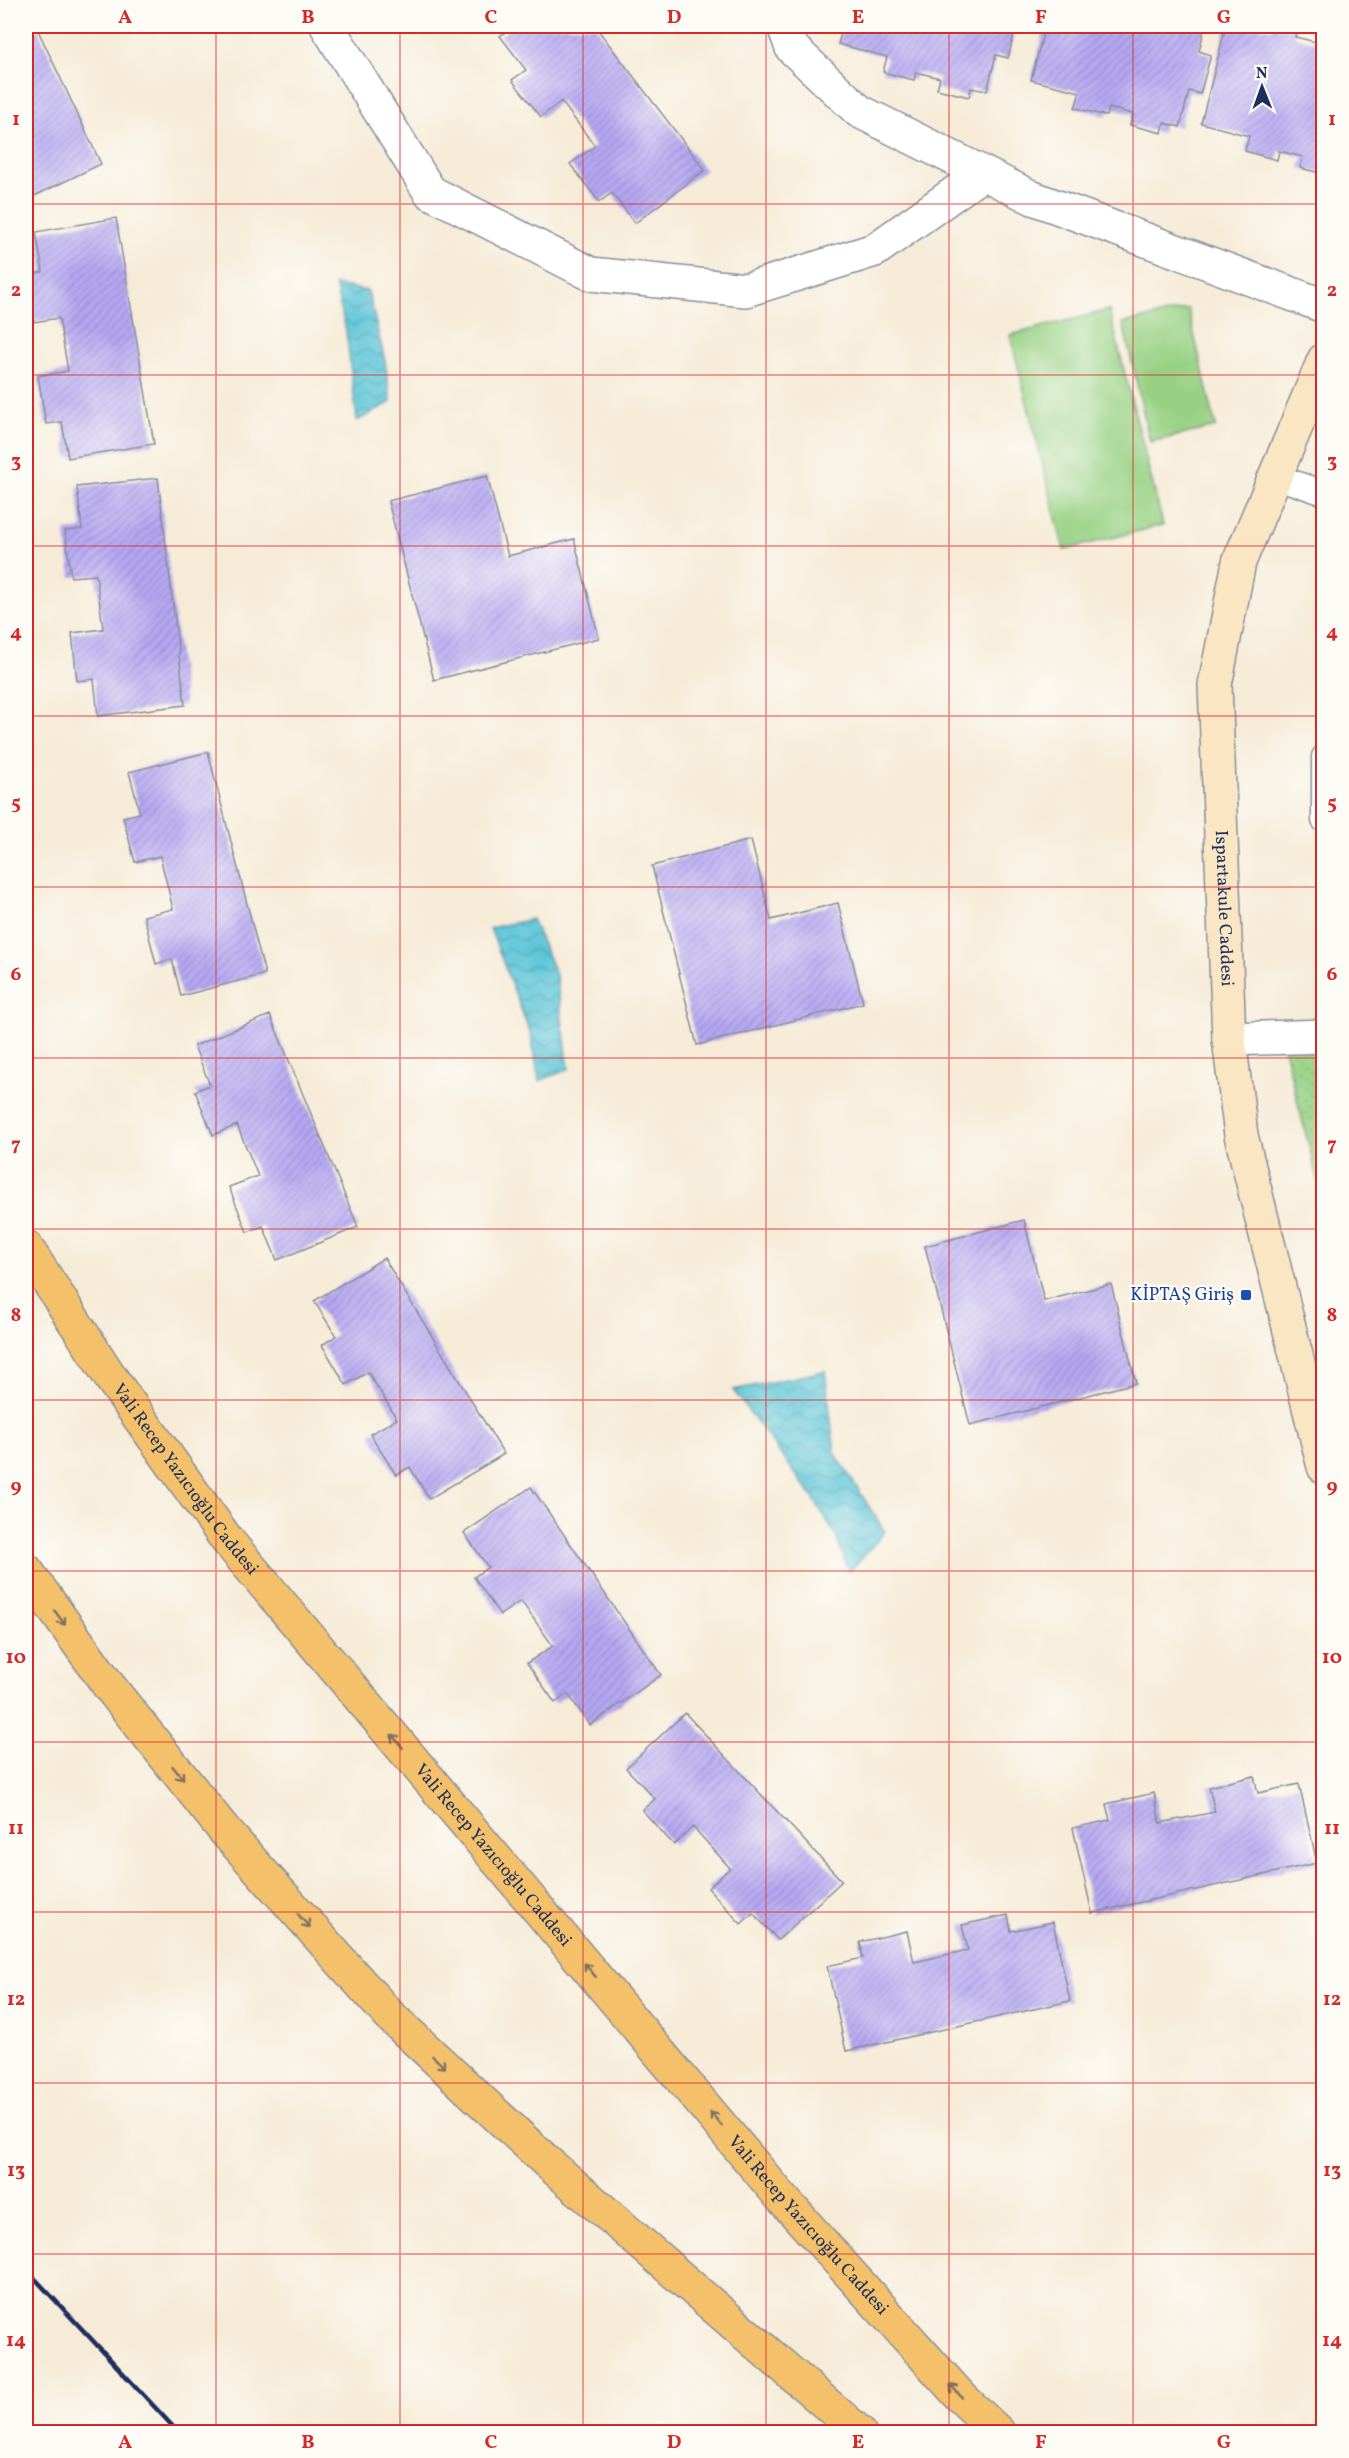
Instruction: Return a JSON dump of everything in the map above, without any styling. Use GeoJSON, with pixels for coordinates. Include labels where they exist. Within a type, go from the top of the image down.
{"type":"FeatureCollection","features":[{"type":"Feature","properties":{"kind":"main road","name":"Vali Recep Yazıcıoğlu Caddesi"},"geometry":{"type":"LineString","coordinates":[[26,1247],[111,1378],[227,1539],[781,2197],[962,2398],[998,2433]]}},
{"type":"Feature","properties":{"kind":"main road"},"geometry":{"type":"LineString","coordinates":[[26,1570],[108,1686],[224,1830],[389,2015],[547,2162],[859,2433]]}},
{"type":"Feature","properties":{"kind":"street"},"geometry":{"type":"LineString","coordinates":[[327,26],[430,192],[591,274],[746,290],[875,250],[983,173]]}},
{"type":"Feature","properties":{"kind":"street"},"geometry":{"type":"LineString","coordinates":[[783,26],[792,48],[859,111],[1033,198],[1323,306]]}},
{"type":"Feature","properties":{"kind":"street","name":"Ispartakule Caddesi"},"geometry":{"type":"LineString","coordinates":[[1323,360],[1239,562],[1215,685],[1229,1039],[1242,1135],[1323,1467]]}},
{"type":"Feature","properties":{"kind":"street"},"geometry":{"type":"LineString","coordinates":[[1229,1039],[1323,1036]]}},
{"type":"Feature","properties":{"kind":"lane"},"geometry":{"type":"LineString","coordinates":[[1274,476],[1323,493]]}},
{"type":"Feature","properties":{"kind":"lane"},"geometry":{"type":"LineString","coordinates":[[1323,757],[1323,820]]}},
{"type":"Feature","properties":{"kind":"green space"},"geometry":{"type":"Polygon","coordinates":[[[1188,309],[1216,427],[1150,442],[1123,323],[1188,309]]]}},
{"type":"Feature","properties":{"kind":"green space"},"geometry":{"type":"Polygon","coordinates":[[[1109,310],[1163,525],[1064,550],[1010,335],[1109,310]]]}},
{"type":"Feature","properties":{"kind":"green space"},"geometry":{"type":"Polygon","coordinates":[[[1323,1036],[1323,1201],[1281,1037],[1323,1036]]]}},
{"type":"Feature","properties":{"kind":"water"},"geometry":{"type":"Polygon","coordinates":[[[335,285],[368,291],[385,361],[391,402],[357,421],[346,331],[335,285]]]}},
{"type":"Feature","properties":{"kind":"water"},"geometry":{"type":"Polygon","coordinates":[[[532,919],[556,975],[569,1069],[539,1081],[531,1035],[490,928],[532,919]]]}},
{"type":"Feature","properties":{"kind":"water"},"geometry":{"type":"Polygon","coordinates":[[[825,1371],[835,1453],[885,1532],[849,1572],[836,1536],[814,1499],[733,1390],[825,1371]]]}},
{"type":"Feature","properties":{"kind":"building"},"geometry":{"type":"Polygon","coordinates":[[[26,26],[36,26],[101,164],[26,200],[26,26]]]}},
{"type":"Feature","properties":{"kind":"building"},"geometry":{"type":"Polygon","coordinates":[[[514,26],[595,26],[705,170],[635,223],[612,193],[599,202],[570,164],[595,146],[561,101],[541,117],[512,80],[526,70],[500,36],[514,26]]]}},
{"type":"Feature","properties":{"kind":"building"},"geometry":{"type":"Polygon","coordinates":[[[843,26],[1016,26],[1008,58],[996,55],[987,91],[971,88],[969,97],[937,89],[940,78],[916,72],[914,80],[883,72],[887,57],[838,44],[843,26]]]}},
{"type":"Feature","properties":{"kind":"building"},"geometry":{"type":"Polygon","coordinates":[[[1045,26],[1205,26],[1199,51],[1211,55],[1200,94],[1189,91],[1180,127],[1164,123],[1162,133],[1130,125],[1133,114],[1109,108],[1107,116],[1075,108],[1080,92],[1031,80],[1045,26]]]}},
{"type":"Feature","properties":{"kind":"building"},"geometry":{"type":"Polygon","coordinates":[[[1226,26],[1257,26],[1272,29],[1273,26],[1298,26],[1295,37],[1324,44],[1324,174],[1300,168],[1303,157],[1279,151],[1277,160],[1245,151],[1249,136],[1201,123],[1226,26]]]}},
{"type":"Feature","properties":{"kind":"building"},"geometry":{"type":"Polygon","coordinates":[[[116,218],[154,444],[68,458],[62,422],[46,424],[38,376],[68,371],[59,318],[34,322],[26,276],[43,272],[36,232],[116,218]]]}},
{"type":"Feature","properties":{"kind":"building"},"geometry":{"type":"Polygon","coordinates":[[[487,476],[508,556],[574,539],[599,638],[434,680],[388,501],[487,476]]]}},
{"type":"Feature","properties":{"kind":"building"},"geometry":{"type":"Polygon","coordinates":[[[158,478],[185,705],[98,716],[94,679],[77,681],[72,633],[103,629],[96,575],[71,577],[65,531],[82,529],[77,487],[158,478]]]}},
{"type":"Feature","properties":{"kind":"building"},"geometry":{"type":"Polygon","coordinates":[[[208,752],[265,974],[181,996],[172,959],[156,964],[144,916],[173,909],[160,856],[135,862],[123,817],[140,813],[129,772],[208,752]]]}},
{"type":"Feature","properties":{"kind":"building"},"geometry":{"type":"Polygon","coordinates":[[[751,840],[771,920],[838,903],[863,1003],[697,1045],[652,866],[751,840]]]}},
{"type":"Feature","properties":{"kind":"building"},"geometry":{"type":"Polygon","coordinates":[[[270,1015],[358,1227],[277,1260],[263,1226],[247,1232],[229,1187],[258,1176],[237,1125],[213,1135],[195,1091],[210,1085],[194,1046],[270,1015]]]}},
{"type":"Feature","properties":{"kind":"building"},"geometry":{"type":"Polygon","coordinates":[[[1024,1220],[1044,1301],[1111,1284],[1136,1383],[970,1425],[925,1246],[1024,1220]]]}},
{"type":"Feature","properties":{"kind":"building"},"geometry":{"type":"Polygon","coordinates":[[[384,1258],[504,1454],[429,1499],[410,1467],[396,1475],[370,1434],[397,1419],[368,1372],[346,1385],[322,1345],[336,1336],[314,1301],[384,1258]]]}},
{"type":"Feature","properties":{"kind":"building"},"geometry":{"type":"Polygon","coordinates":[[[531,1487],[661,1675],[590,1725],[568,1694],[555,1703],[527,1663],[553,1646],[521,1601],[500,1615],[474,1577],[488,1567],[464,1533],[531,1487]]]}},
{"type":"Feature","properties":{"kind":"building"},"geometry":{"type":"Polygon","coordinates":[[[685,1713],[842,1881],[778,1940],[753,1913],[741,1924],[708,1888],[730,1868],[693,1827],[674,1845],[642,1810],[655,1799],[626,1768],[685,1713]]]}},
{"type":"Feature","properties":{"kind":"building"},"geometry":{"type":"Polygon","coordinates":[[[1254,1776],[1258,1793],[1299,1784],[1317,1863],[1092,1913],[1073,1828],[1110,1820],[1106,1804],[1154,1793],[1160,1823],[1215,1812],[1209,1787],[1254,1776]]]}},
{"type":"Feature","properties":{"kind":"building"},"geometry":{"type":"Polygon","coordinates":[[[1008,1915],[1011,1931],[1053,1922],[1070,2001],[846,2051],[827,1966],[863,1958],[860,1942],[907,1931],[914,1962],[968,1950],[962,1925],[1008,1915]]]}},
{"type":"Feature","properties":{"kind":"railway"},"geometry":{"type":"LineString","coordinates":[[26,2269],[178,2432]]}},
{"type":"Feature","properties":{"kind":"place","name":"KİPTAŞ Giriş"},"geometry":{"type":"Point","coordinates":[1246,1295]}}]}
